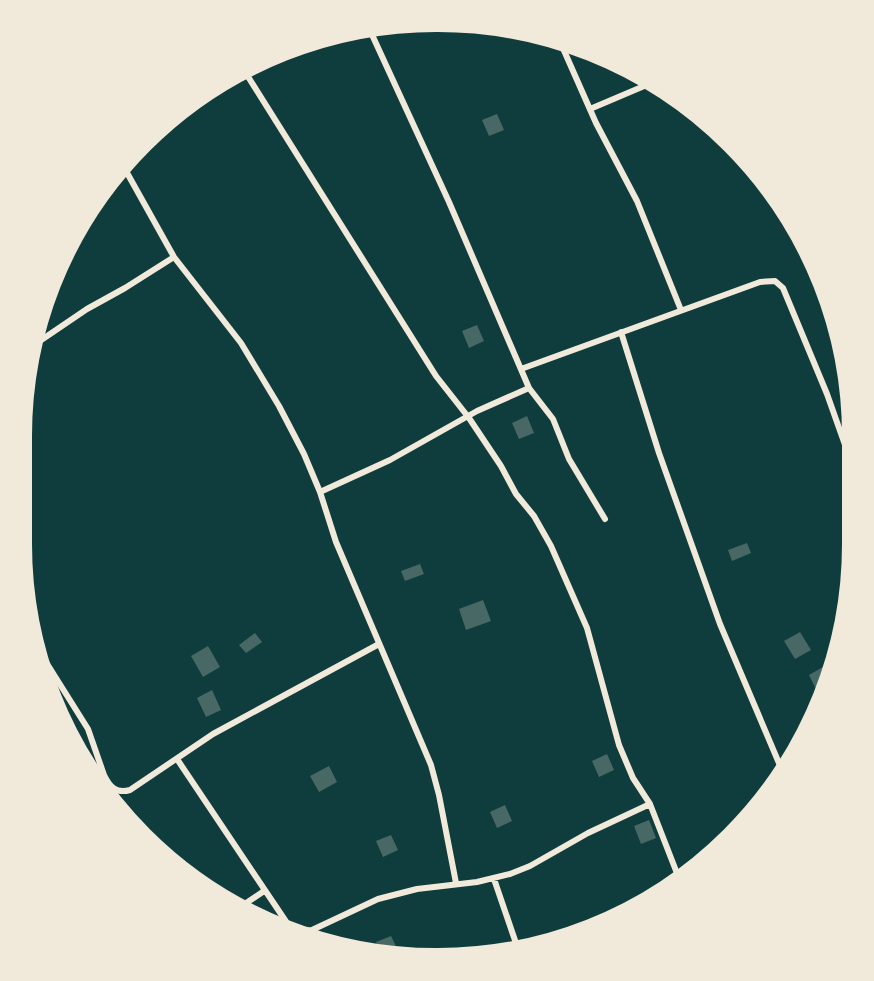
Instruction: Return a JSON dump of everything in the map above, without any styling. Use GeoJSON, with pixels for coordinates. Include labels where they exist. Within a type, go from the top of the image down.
{"type":"FeatureCollection","features":[{"type":"Feature","properties":{"kind":"street"},"geometry":{"type":"LineString","coordinates":[[372,34],[406,105],[529,388],[553,419],[569,459],[605,519]]}},
{"type":"Feature","properties":{"kind":"street"},"geometry":{"type":"LineString","coordinates":[[563,48],[590,109],[637,201],[681,310]]}},
{"type":"Feature","properties":{"kind":"street"},"geometry":{"type":"LineString","coordinates":[[247,76],[436,376],[469,417],[551,546],[587,628],[619,745],[633,778],[650,804],[677,874]]}},
{"type":"Feature","properties":{"kind":"street"},"geometry":{"type":"LineString","coordinates":[[590,109],[645,86]]}},
{"type":"Feature","properties":{"kind":"street"},"geometry":{"type":"LineString","coordinates":[[127,172],[174,257],[241,343],[279,406],[304,454],[320,492],[336,542],[431,765],[456,883]]}},
{"type":"Feature","properties":{"kind":"street"},"geometry":{"type":"LineString","coordinates":[[40,341],[87,309],[174,257]]}},
{"type":"Feature","properties":{"kind":"street"},"geometry":{"type":"LineString","coordinates":[[521,369],[760,282],[775,281],[779,284],[827,394],[846,448]]}},
{"type":"Feature","properties":{"kind":"street"},"geometry":{"type":"LineString","coordinates":[[621,332],[659,453],[720,624],[780,766]]}},
{"type":"Feature","properties":{"kind":"street"},"geometry":{"type":"LineString","coordinates":[[320,492],[390,460],[477,411],[529,388]]}},
{"type":"Feature","properties":{"kind":"street"},"geometry":{"type":"LineString","coordinates":[[46,662],[88,729],[109,785],[123,792],[130,790],[213,734],[380,644]]}},
{"type":"Feature","properties":{"kind":"street"},"geometry":{"type":"LineString","coordinates":[[177,759],[288,924]]}},
{"type":"Feature","properties":{"kind":"street"},"geometry":{"type":"LineString","coordinates":[[307,931],[378,898],[417,889],[494,879],[530,866],[588,833],[650,804]]}},
{"type":"Feature","properties":{"kind":"street"},"geometry":{"type":"LineString","coordinates":[[494,879],[517,945]]}},
{"type":"Feature","properties":{"kind":"street"},"geometry":{"type":"LineString","coordinates":[[245,904],[264,891]]}},
{"type":"Feature","properties":{"kind":"building"},"geometry":{"type":"Polygon","coordinates":[[[497,114],[504,130],[489,136],[482,120],[497,114]]]}},
{"type":"Feature","properties":{"kind":"building"},"geometry":{"type":"Polygon","coordinates":[[[477,325],[484,341],[469,348],[462,331],[477,325]]]}},
{"type":"Feature","properties":{"kind":"building"},"geometry":{"type":"Polygon","coordinates":[[[527,416],[534,433],[519,439],[512,423],[527,416]]]}},
{"type":"Feature","properties":{"kind":"building"},"geometry":{"type":"Polygon","coordinates":[[[747,543],[751,553],[732,561],[728,550],[747,543]]]}},
{"type":"Feature","properties":{"kind":"building"},"geometry":{"type":"Polygon","coordinates":[[[420,564],[424,574],[405,581],[401,571],[420,564]]]}},
{"type":"Feature","properties":{"kind":"building"},"geometry":{"type":"Polygon","coordinates":[[[483,600],[491,621],[466,630],[459,609],[483,600]]]}},
{"type":"Feature","properties":{"kind":"building"},"geometry":{"type":"Polygon","coordinates":[[[800,632],[811,650],[795,659],[784,641],[800,632]]]}},
{"type":"Feature","properties":{"kind":"building"},"geometry":{"type":"Polygon","coordinates":[[[255,633],[262,642],[246,653],[239,645],[255,633]]]}},
{"type":"Feature","properties":{"kind":"building"},"geometry":{"type":"Polygon","coordinates":[[[208,646],[220,667],[203,677],[191,656],[208,646]]]}},
{"type":"Feature","properties":{"kind":"building"},"geometry":{"type":"Polygon","coordinates":[[[823,667],[825,672],[819,688],[816,689],[809,675],[823,667]]]}},
{"type":"Feature","properties":{"kind":"building"},"geometry":{"type":"Polygon","coordinates":[[[212,690],[221,710],[206,717],[197,698],[212,690]]]}},
{"type":"Feature","properties":{"kind":"building"},"geometry":{"type":"Polygon","coordinates":[[[607,754],[614,770],[599,777],[592,761],[607,754]]]}},
{"type":"Feature","properties":{"kind":"building"},"geometry":{"type":"Polygon","coordinates":[[[329,766],[337,782],[319,792],[310,776],[329,766]]]}},
{"type":"Feature","properties":{"kind":"building"},"geometry":{"type":"Polygon","coordinates":[[[505,805],[512,821],[497,828],[490,812],[505,805]]]}},
{"type":"Feature","properties":{"kind":"building"},"geometry":{"type":"Polygon","coordinates":[[[649,820],[656,838],[641,844],[634,826],[649,820]]]}},
{"type":"Feature","properties":{"kind":"building"},"geometry":{"type":"Polygon","coordinates":[[[391,835],[398,850],[383,857],[376,841],[391,835]]]}},
{"type":"Feature","properties":{"kind":"building"},"geometry":{"type":"Polygon","coordinates":[[[391,936],[398,951],[379,948],[376,942],[391,936]]]}}]}
